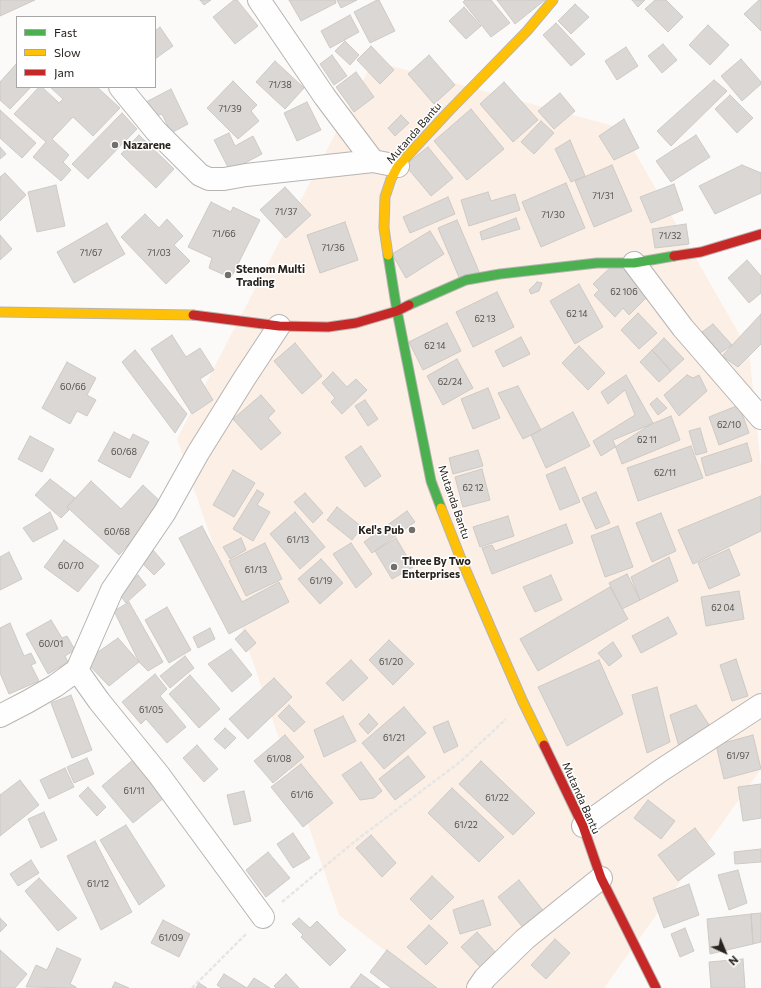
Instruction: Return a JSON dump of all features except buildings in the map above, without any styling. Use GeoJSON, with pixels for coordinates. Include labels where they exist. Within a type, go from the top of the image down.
{"type":"FeatureCollection","features":[{"type":"Feature","properties":{"kind":"street"},"geometry":{"type":"LineString","coordinates":[[260,0],[325,98],[373,161]]}},
{"type":"Feature","properties":{"kind":"street","name":"Mutanda Bantu"},"geometry":{"type":"LineString","coordinates":[[553,0],[527,30],[398,166],[391,179],[385,197],[384,228],[397,311],[431,481],[462,559],[524,702],[582,826],[601,878],[656,988]]}},
{"type":"Feature","properties":{"kind":"street"},"geometry":{"type":"LineString","coordinates":[[121,88],[156,131],[200,175],[209,179],[224,179],[246,175],[373,161],[398,166]]}},
{"type":"Feature","properties":{"kind":"street"},"geometry":{"type":"LineString","coordinates":[[0,312],[198,315],[279,326],[328,327],[356,323],[397,311],[466,280],[500,274],[597,262],[634,263],[701,252],[761,234]]}},
{"type":"Feature","properties":{"kind":"street"},"geometry":{"type":"LineString","coordinates":[[634,263],[683,328],[761,418]]}},
{"type":"Feature","properties":{"kind":"street"},"geometry":{"type":"LineString","coordinates":[[0,716],[55,686],[76,670],[112,590],[165,512],[198,453],[279,326]]}},
{"type":"Feature","properties":{"kind":"street"},"geometry":{"type":"LineString","coordinates":[[76,670],[159,775],[263,917]]}},
{"type":"Feature","properties":{"kind":"street"},"geometry":{"type":"LineString","coordinates":[[582,826],[660,771],[761,705]]}},
{"type":"Feature","properties":{"kind":"street"},"geometry":{"type":"LineString","coordinates":[[478,988],[485,978],[525,939],[601,878]]}},
{"type":"Feature","properties":{"kind":"path"},"geometry":{"type":"LineString","coordinates":[[192,988],[263,917],[354,842],[460,762],[524,702]]}},
{"type":"Feature","properties":{"kind":"shaded area"},"geometry":{"type":"Polygon","coordinates":[[[373,61],[621,128],[749,351],[761,467],[761,769],[604,988],[433,988],[339,915],[177,439],[373,61]]]}},
{"type":"Feature","properties":{"kind":"traffic: fast"},"geometry":{"type":"LineString","coordinates":[[388,255],[397,311],[431,481],[441,508]]}},
{"type":"Feature","properties":{"kind":"traffic: fast"},"geometry":{"type":"LineString","coordinates":[[409,305],[466,280],[500,274],[597,263],[634,263],[674,256]]}},
{"type":"Feature","properties":{"kind":"traffic: slow"},"geometry":{"type":"LineString","coordinates":[[388,255],[384,228],[385,197],[391,179],[398,166],[527,31],[553,0]]}},
{"type":"Feature","properties":{"kind":"traffic: slow"},"geometry":{"type":"LineString","coordinates":[[0,312],[193,315]]}},
{"type":"Feature","properties":{"kind":"traffic: slow"},"geometry":{"type":"LineString","coordinates":[[441,508],[492,631],[523,702],[544,745]]}},
{"type":"Feature","properties":{"kind":"traffic: jam"},"geometry":{"type":"LineString","coordinates":[[674,256],[701,252],[761,234]]}},
{"type":"Feature","properties":{"kind":"traffic: jam"},"geometry":{"type":"LineString","coordinates":[[193,315],[279,326],[328,327],[356,323],[397,311],[409,305]]}},
{"type":"Feature","properties":{"kind":"traffic: jam"},"geometry":{"type":"LineString","coordinates":[[544,745],[583,826],[601,878],[656,988]]}},
{"type":"Feature","properties":{"kind":"place","name":"Nazarene"},"geometry":{"type":"Point","coordinates":[115,145]}},
{"type":"Feature","properties":{"kind":"place","name":"Stenom Multi Trading"},"geometry":{"type":"Point","coordinates":[228,275]}},
{"type":"Feature","properties":{"kind":"place","name":"Kel's Pub"},"geometry":{"type":"Point","coordinates":[412,530]}},
{"type":"Feature","properties":{"kind":"place","name":"Three By Two Enterprises"},"geometry":{"type":"Point","coordinates":[394,567]}}]}
